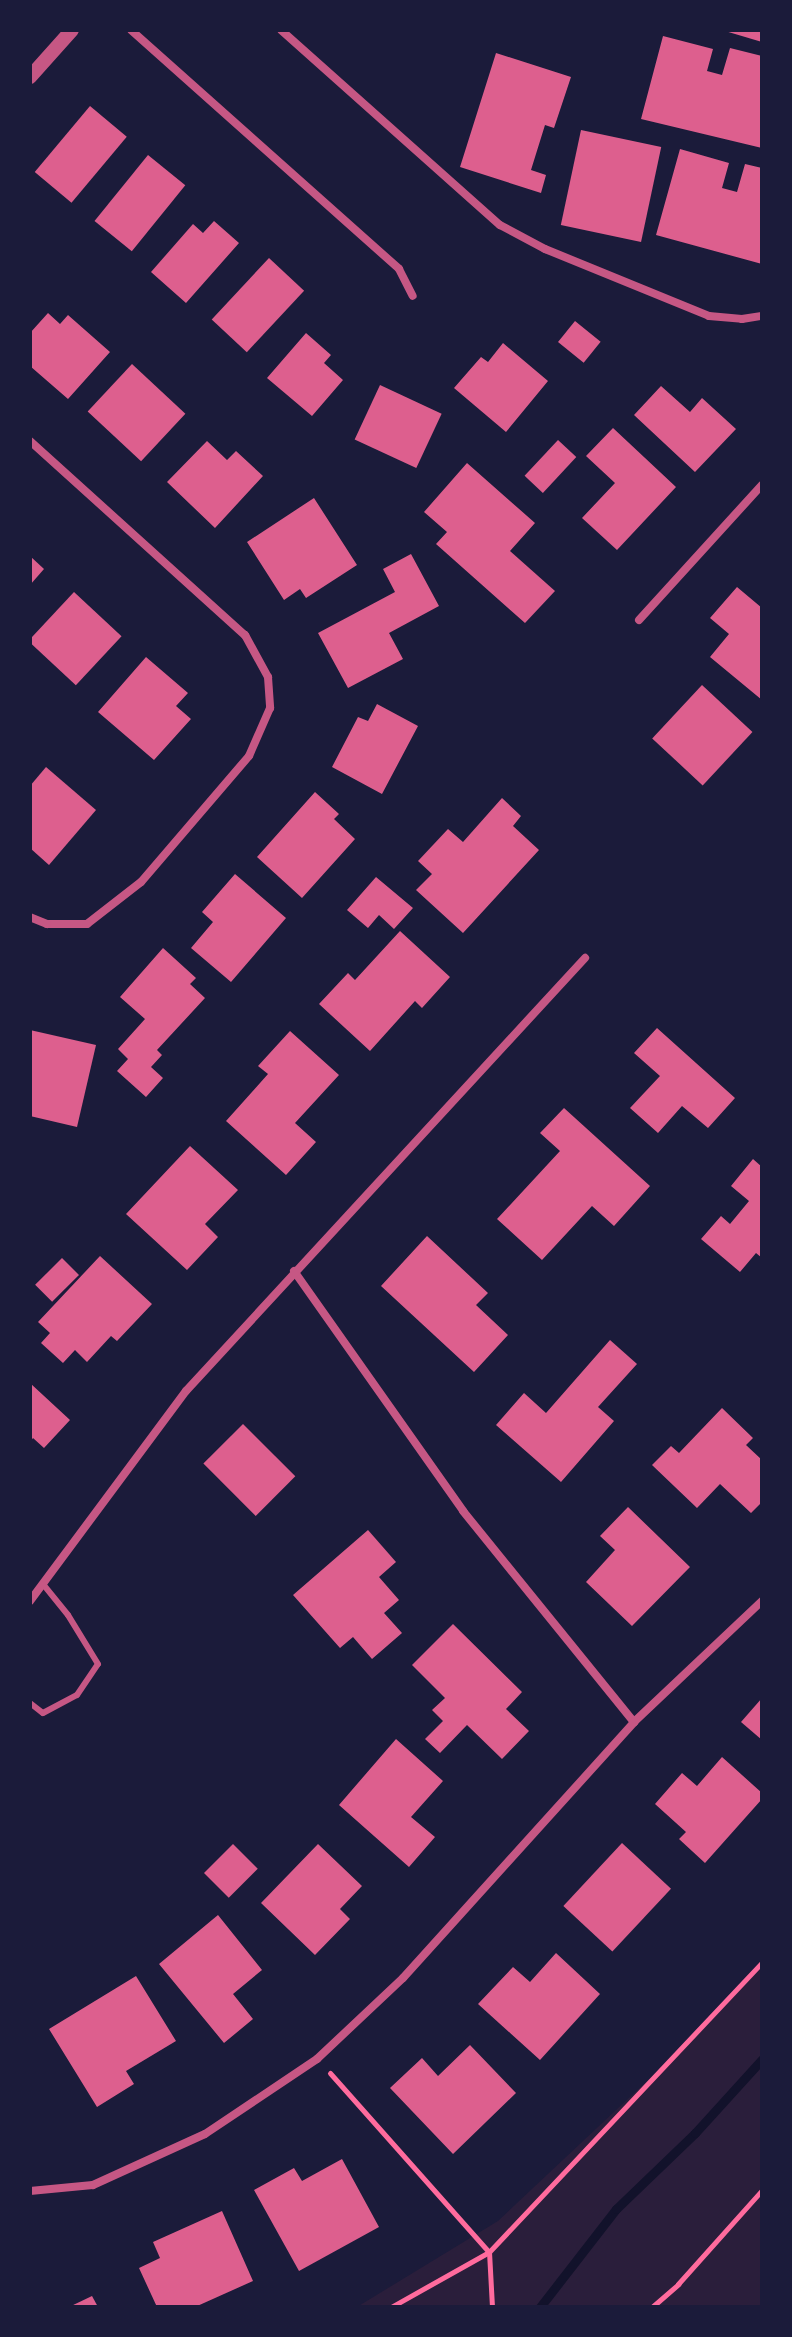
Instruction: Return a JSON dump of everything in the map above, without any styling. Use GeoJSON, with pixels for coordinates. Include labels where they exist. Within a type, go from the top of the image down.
{"type":"FeatureCollection","features":[{"type":"Feature","properties":{"kind":"street"},"geometry":{"type":"LineString","coordinates":[[30,77],[72,30]]}},
{"type":"Feature","properties":{"kind":"street"},"geometry":{"type":"LineString","coordinates":[[131,30],[399,269],[413,296]]}},
{"type":"Feature","properties":{"kind":"street"},"geometry":{"type":"LineString","coordinates":[[281,30],[500,225],[545,249],[709,316],[742,319],[762,316]]}},
{"type":"Feature","properties":{"kind":"street"},"geometry":{"type":"LineString","coordinates":[[30,441],[245,635],[268,677],[270,708],[249,756],[141,882],[87,924],[47,924],[30,917]]}},
{"type":"Feature","properties":{"kind":"street"},"geometry":{"type":"LineString","coordinates":[[639,620],[762,485]]}},
{"type":"Feature","properties":{"kind":"street"},"geometry":{"type":"LineString","coordinates":[[30,1601],[186,1391],[585,958]]}},
{"type":"Feature","properties":{"kind":"street"},"geometry":{"type":"LineString","coordinates":[[294,1271],[463,1511],[634,1722]]}},
{"type":"Feature","properties":{"kind":"street"},"geometry":{"type":"LineString","coordinates":[[30,2191],[93,2185],[205,2134],[317,2059],[403,1978],[634,1722],[762,1601]]}},
{"type":"Feature","properties":{"kind":"lane"},"geometry":{"type":"LineString","coordinates":[[30,1703],[43,1713],[77,1695],[98,1664],[68,1615],[43,1584]]}},
{"type":"Feature","properties":{"kind":"path"},"geometry":{"type":"LineString","coordinates":[[391,2307],[489,2252],[762,1962]]}},
{"type":"Feature","properties":{"kind":"path"},"geometry":{"type":"LineString","coordinates":[[317,2059],[489,2252],[492,2307]]}},
{"type":"Feature","properties":{"kind":"path"},"geometry":{"type":"LineString","coordinates":[[652,2307],[678,2284],[762,2190]]}},
{"type":"Feature","properties":{"kind":"shaded area"},"geometry":{"type":"Polygon","coordinates":[[[762,1961],[762,2307],[357,2307],[498,2221],[664,2065],[762,1961]]]}},
{"type":"Feature","properties":{"kind":"building"},"geometry":{"type":"Polygon","coordinates":[[[762,30],[762,42],[725,31],[762,30]]]}},
{"type":"Feature","properties":{"kind":"building"},"geometry":{"type":"Polygon","coordinates":[[[663,36],[713,49],[707,71],[722,75],[730,48],[762,56],[762,148],[641,119],[663,36]]]}},
{"type":"Feature","properties":{"kind":"building"},"geometry":{"type":"Polygon","coordinates":[[[496,53],[571,77],[554,128],[545,125],[531,170],[546,175],[541,193],[460,167],[496,53]]]}},
{"type":"Feature","properties":{"kind":"building"},"geometry":{"type":"Polygon","coordinates":[[[90,106],[127,137],[71,203],[35,172],[90,106]]]}},
{"type":"Feature","properties":{"kind":"building"},"geometry":{"type":"Polygon","coordinates":[[[581,130],[661,147],[641,242],[561,225],[581,130]]]}},
{"type":"Feature","properties":{"kind":"building"},"geometry":{"type":"Polygon","coordinates":[[[680,149],[729,163],[722,188],[737,192],[745,164],[762,168],[762,264],[656,235],[680,149]]]}},
{"type":"Feature","properties":{"kind":"building"},"geometry":{"type":"Polygon","coordinates":[[[148,155],[185,185],[132,251],[95,221],[148,155]]]}},
{"type":"Feature","properties":{"kind":"building"},"geometry":{"type":"Polygon","coordinates":[[[214,221],[239,243],[186,303],[151,272],[193,224],[203,233],[214,221]]]}},
{"type":"Feature","properties":{"kind":"building"},"geometry":{"type":"Polygon","coordinates":[[[269,258],[304,291],[247,352],[212,319],[269,258]]]}},
{"type":"Feature","properties":{"kind":"building"},"geometry":{"type":"Polygon","coordinates":[[[48,313],[60,324],[68,315],[110,352],[68,399],[30,366],[30,333],[48,313]]]}},
{"type":"Feature","properties":{"kind":"building"},"geometry":{"type":"Polygon","coordinates":[[[575,321],[601,342],[584,363],[558,342],[575,321]]]}},
{"type":"Feature","properties":{"kind":"building"},"geometry":{"type":"Polygon","coordinates":[[[306,333],[331,355],[324,363],[343,380],[312,416],[267,378],[306,333]]]}},
{"type":"Feature","properties":{"kind":"building"},"geometry":{"type":"Polygon","coordinates":[[[503,343],[548,381],[506,432],[454,388],[481,357],[488,362],[503,343]]]}},
{"type":"Feature","properties":{"kind":"building"},"geometry":{"type":"Polygon","coordinates":[[[132,364],[185,414],[141,461],[88,412],[132,364]]]}},
{"type":"Feature","properties":{"kind":"building"},"geometry":{"type":"Polygon","coordinates":[[[380,385],[442,414],[416,468],[355,439],[380,385]]]}},
{"type":"Feature","properties":{"kind":"building"},"geometry":{"type":"Polygon","coordinates":[[[661,386],[690,412],[702,398],[736,429],[695,472],[634,415],[661,386]]]}},
{"type":"Feature","properties":{"kind":"building"},"geometry":{"type":"Polygon","coordinates":[[[613,428],[676,487],[617,550],[582,518],[615,483],[586,456],[613,428]]]}},
{"type":"Feature","properties":{"kind":"building"},"geometry":{"type":"Polygon","coordinates":[[[558,440],[576,457],[543,493],[525,476],[558,440]]]}},
{"type":"Feature","properties":{"kind":"building"},"geometry":{"type":"Polygon","coordinates":[[[207,441],[227,460],[236,451],[263,476],[215,528],[167,482],[207,441]]]}},
{"type":"Feature","properties":{"kind":"building"},"geometry":{"type":"Polygon","coordinates":[[[467,463],[535,523],[510,551],[555,591],[525,623],[436,544],[447,532],[424,512],[467,463]]]}},
{"type":"Feature","properties":{"kind":"building"},"geometry":{"type":"Polygon","coordinates":[[[314,498],[357,565],[306,598],[300,589],[284,600],[247,542],[314,498]]]}},
{"type":"Feature","properties":{"kind":"building"},"geometry":{"type":"Polygon","coordinates":[[[411,554],[439,606],[389,633],[403,659],[348,688],[318,633],[395,592],[383,569],[411,554]]]}},
{"type":"Feature","properties":{"kind":"building"},"geometry":{"type":"Polygon","coordinates":[[[30,556],[44,569],[30,585],[30,556]]]}},
{"type":"Feature","properties":{"kind":"building"},"geometry":{"type":"Polygon","coordinates":[[[737,587],[762,608],[762,700],[710,657],[729,634],[710,618],[737,587]]]}},
{"type":"Feature","properties":{"kind":"building"},"geometry":{"type":"Polygon","coordinates":[[[74,592],[122,636],[76,685],[30,643],[74,592]]]}},
{"type":"Feature","properties":{"kind":"building"},"geometry":{"type":"Polygon","coordinates":[[[146,657],[188,693],[176,706],[191,719],[154,760],[98,712],[146,657]]]}},
{"type":"Feature","properties":{"kind":"building"},"geometry":{"type":"Polygon","coordinates":[[[702,685],[752,732],[703,785],[652,738],[702,685]]]}},
{"type":"Feature","properties":{"kind":"building"},"geometry":{"type":"Polygon","coordinates":[[[377,704],[418,726],[382,794],[332,767],[358,717],[368,721],[377,704]]]}},
{"type":"Feature","properties":{"kind":"building"},"geometry":{"type":"Polygon","coordinates":[[[46,767],[96,810],[49,865],[30,848],[30,786],[46,767]]]}},
{"type":"Feature","properties":{"kind":"building"},"geometry":{"type":"Polygon","coordinates":[[[315,792],[339,814],[334,819],[355,839],[302,898],[257,857],[315,792]]]}},
{"type":"Feature","properties":{"kind":"building"},"geometry":{"type":"Polygon","coordinates":[[[502,798],[521,816],[513,826],[539,850],[463,933],[416,890],[432,874],[418,861],[448,829],[463,842],[502,798]]]}},
{"type":"Feature","properties":{"kind":"building"},"geometry":{"type":"Polygon","coordinates":[[[235,874],[286,918],[231,982],[191,948],[213,922],[202,912],[235,874]]]}},
{"type":"Feature","properties":{"kind":"building"},"geometry":{"type":"Polygon","coordinates":[[[376,877],[413,908],[394,929],[379,915],[368,928],[347,910],[376,877]]]}},
{"type":"Feature","properties":{"kind":"building"},"geometry":{"type":"Polygon","coordinates":[[[400,931],[450,977],[422,1008],[415,1001],[370,1051],[319,1004],[348,973],[355,980],[400,931]]]}},
{"type":"Feature","properties":{"kind":"building"},"geometry":{"type":"Polygon","coordinates":[[[163,948],[196,978],[190,984],[205,998],[157,1050],[162,1055],[151,1067],[163,1078],[146,1097],[117,1071],[128,1059],[118,1049],[145,1019],[120,997],[163,948]]]}},
{"type":"Feature","properties":{"kind":"building"},"geometry":{"type":"Polygon","coordinates":[[[657,1028],[735,1098],[708,1128],[682,1106],[658,1133],[630,1108],[660,1076],[634,1053],[657,1028]]]}},
{"type":"Feature","properties":{"kind":"building"},"geometry":{"type":"Polygon","coordinates":[[[30,1030],[96,1045],[77,1127],[30,1116],[30,1030]]]}},
{"type":"Feature","properties":{"kind":"building"},"geometry":{"type":"Polygon","coordinates":[[[290,1031],[339,1075],[295,1123],[316,1142],[286,1175],[226,1121],[268,1074],[258,1066],[290,1031]]]}},
{"type":"Feature","properties":{"kind":"building"},"geometry":{"type":"Polygon","coordinates":[[[564,1108],[650,1186],[614,1226],[592,1206],[542,1260],[497,1219],[560,1151],[540,1133],[564,1108]]]}},
{"type":"Feature","properties":{"kind":"building"},"geometry":{"type":"Polygon","coordinates":[[[190,1146],[238,1190],[205,1224],[218,1237],[187,1270],[126,1214],[190,1146]]]}},
{"type":"Feature","properties":{"kind":"building"},"geometry":{"type":"Polygon","coordinates":[[[753,1159],[762,1167],[762,1258],[756,1253],[740,1272],[701,1239],[721,1216],[730,1224],[749,1201],[731,1186],[753,1159]]]}},
{"type":"Feature","properties":{"kind":"building"},"geometry":{"type":"Polygon","coordinates":[[[427,1236],[488,1293],[476,1305],[508,1335],[474,1372],[381,1286],[427,1236]]]}},
{"type":"Feature","properties":{"kind":"building"},"geometry":{"type":"Polygon","coordinates":[[[100,1256],[152,1304],[117,1341],[111,1336],[87,1362],[75,1350],[63,1363],[41,1343],[50,1333],[38,1322],[100,1256]]]}},
{"type":"Feature","properties":{"kind":"building"},"geometry":{"type":"Polygon","coordinates":[[[62,1258],[79,1275],[52,1302],[35,1285],[62,1258]]]}},
{"type":"Feature","properties":{"kind":"building"},"geometry":{"type":"Polygon","coordinates":[[[610,1340],[637,1364],[598,1407],[614,1421],[561,1482],[496,1425],[524,1393],[546,1413],[610,1340]]]}},
{"type":"Feature","properties":{"kind":"building"},"geometry":{"type":"Polygon","coordinates":[[[30,1383],[70,1420],[44,1448],[33,1438],[30,1442],[30,1383]]]}},
{"type":"Feature","properties":{"kind":"building"},"geometry":{"type":"Polygon","coordinates":[[[722,1408],[753,1438],[746,1445],[762,1460],[762,1502],[751,1513],[720,1484],[697,1508],[652,1465],[671,1446],[679,1453],[722,1408]]]}},
{"type":"Feature","properties":{"kind":"building"},"geometry":{"type":"Polygon","coordinates":[[[243,1424],[295,1476],[256,1516],[203,1464],[243,1424]]]}},
{"type":"Feature","properties":{"kind":"building"},"geometry":{"type":"Polygon","coordinates":[[[628,1507],[690,1567],[632,1626],[586,1582],[615,1550],[600,1536],[628,1507]]]}},
{"type":"Feature","properties":{"kind":"building"},"geometry":{"type":"Polygon","coordinates":[[[368,1530],[396,1562],[379,1577],[399,1600],[384,1613],[402,1633],[372,1659],[353,1637],[340,1648],[293,1595],[368,1530]]]}},
{"type":"Feature","properties":{"kind":"building"},"geometry":{"type":"Polygon","coordinates":[[[453,1624],[522,1692],[506,1709],[529,1731],[502,1759],[467,1725],[440,1753],[425,1739],[443,1721],[432,1710],[445,1698],[412,1665],[453,1624]]]}},
{"type":"Feature","properties":{"kind":"building"},"geometry":{"type":"Polygon","coordinates":[[[762,1698],[762,1740],[741,1722],[762,1698]]]}},
{"type":"Feature","properties":{"kind":"building"},"geometry":{"type":"Polygon","coordinates":[[[396,1739],[443,1781],[411,1817],[435,1837],[409,1867],[339,1805],[396,1739]]]}},
{"type":"Feature","properties":{"kind":"building"},"geometry":{"type":"Polygon","coordinates":[[[722,1757],[762,1793],[762,1799],[705,1863],[679,1839],[686,1832],[655,1804],[682,1773],[697,1786],[722,1757]]]}},
{"type":"Feature","properties":{"kind":"building"},"geometry":{"type":"Polygon","coordinates":[[[622,1843],[671,1889],[612,1952],[563,1906],[622,1843]]]}},
{"type":"Feature","properties":{"kind":"building"},"geometry":{"type":"Polygon","coordinates":[[[233,1844],[258,1869],[229,1898],[204,1873],[233,1844]]]}},
{"type":"Feature","properties":{"kind":"building"},"geometry":{"type":"Polygon","coordinates":[[[318,1844],[362,1886],[340,1909],[350,1919],[315,1955],[261,1903],[318,1844]]]}},
{"type":"Feature","properties":{"kind":"building"},"geometry":{"type":"Polygon","coordinates":[[[218,1915],[262,1970],[233,1994],[253,2019],[224,2043],[159,1964],[218,1915]]]}},
{"type":"Feature","properties":{"kind":"building"},"geometry":{"type":"Polygon","coordinates":[[[556,1953],[600,1994],[540,2060],[478,2004],[513,1967],[530,1982],[556,1953]]]}},
{"type":"Feature","properties":{"kind":"building"},"geometry":{"type":"Polygon","coordinates":[[[136,1976],[176,2041],[126,2071],[134,2084],[97,2107],[49,2029],[136,1976]]]}},
{"type":"Feature","properties":{"kind":"building"},"geometry":{"type":"Polygon","coordinates":[[[470,2045],[516,2093],[453,2154],[390,2088],[422,2058],[438,2076],[470,2045]]]}},
{"type":"Feature","properties":{"kind":"building"},"geometry":{"type":"Polygon","coordinates":[[[342,2159],[379,2227],[299,2271],[254,2190],[294,2168],[302,2181],[342,2159]]]}},
{"type":"Feature","properties":{"kind":"building"},"geometry":{"type":"Polygon","coordinates":[[[222,2211],[253,2281],[195,2307],[157,2307],[139,2268],[160,2258],[153,2242],[222,2211]]]}},
{"type":"Feature","properties":{"kind":"building"},"geometry":{"type":"Polygon","coordinates":[[[92,2296],[98,2307],[69,2307],[92,2296]]]}},
{"type":"Feature","properties":{"kind":"waterway"},"geometry":{"type":"LineString","coordinates":[[540,2307],[616,2209],[695,2133],[762,2059]]}}]}
